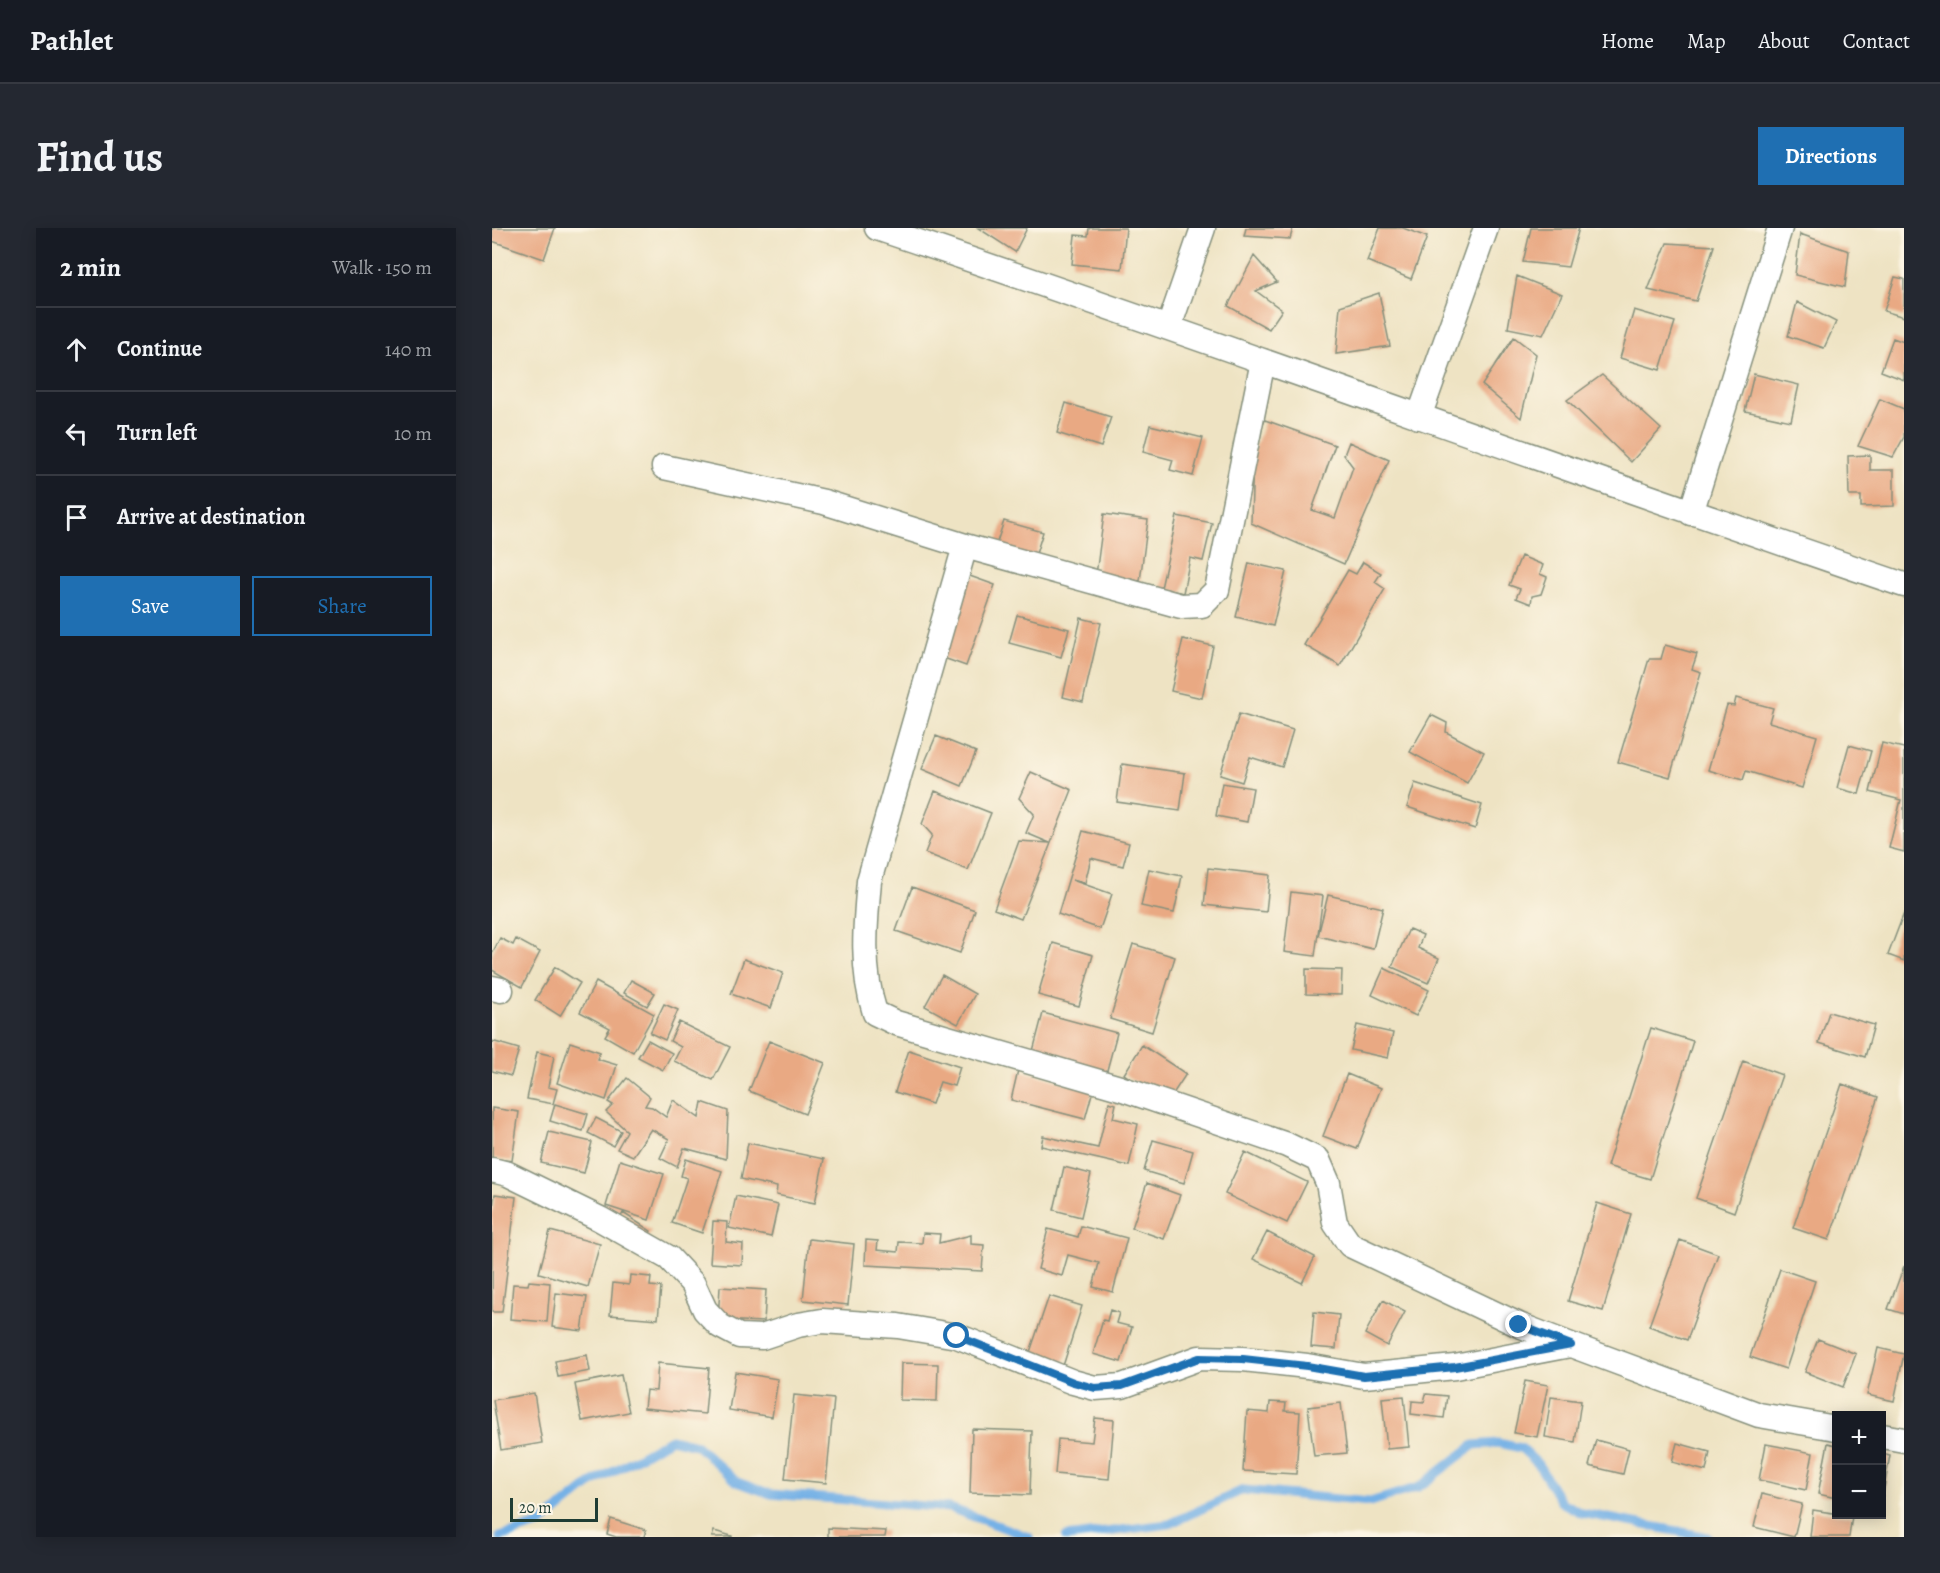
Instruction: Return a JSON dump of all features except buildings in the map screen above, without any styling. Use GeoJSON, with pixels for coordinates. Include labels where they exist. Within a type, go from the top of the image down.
{"type":"FeatureCollection","features":[{"type":"Feature","properties":{"kind":"street"},"geometry":{"type":"LineString","coordinates":[[877,228],[926,236],[1419,417],[1904,585]]}},
{"type":"Feature","properties":{"kind":"street"},"geometry":{"type":"LineString","coordinates":[[1169,327],[1203,228]]}},
{"type":"Feature","properties":{"kind":"street"},"geometry":{"type":"LineString","coordinates":[[1419,417],[1486,228]]}},
{"type":"Feature","properties":{"kind":"street"},"geometry":{"type":"LineString","coordinates":[[1691,513],[1780,228]]}},
{"type":"Feature","properties":{"kind":"street"},"geometry":{"type":"LineString","coordinates":[[664,467],[824,502],[965,546],[1180,606],[1202,604],[1217,590],[1263,361]]}},
{"type":"Feature","properties":{"kind":"street"},"geometry":{"type":"LineString","coordinates":[[965,546],[869,881],[864,938],[868,993],[875,1013],[896,1023],[1120,1088],[1287,1145],[1318,1160],[1328,1183],[1335,1223],[1350,1245],[1519,1325],[1571,1345],[1759,1415],[1832,1427]]}},
{"type":"Feature","properties":{"kind":"street"},"geometry":{"type":"LineString","coordinates":[[492,1170],[508,1174],[600,1219],[669,1258],[693,1284],[705,1310],[720,1326],[739,1336],[762,1337],[798,1324],[822,1321],[898,1326],[957,1336],[1073,1382],[1095,1388],[1122,1386],[1199,1358],[1243,1359],[1307,1366],[1364,1376],[1455,1367],[1571,1345]]}},
{"type":"Feature","properties":{"kind":"street"},"geometry":{"type":"LineString","coordinates":[[1886,1437],[1904,1440]]}},
{"type":"Feature","properties":{"kind":"waterway"},"geometry":{"type":"LineString","coordinates":[[500,1537],[541,1524],[589,1485],[671,1439],[696,1445],[737,1482],[771,1494],[950,1508],[1029,1537]]}},
{"type":"Feature","properties":{"kind":"waterway"},"geometry":{"type":"LineString","coordinates":[[1066,1537],[1169,1524],[1243,1490],[1370,1502],[1419,1487],[1474,1445],[1498,1443],[1521,1448],[1538,1464],[1561,1502],[1582,1513],[1708,1537]]}},
{"type":"Feature","properties":{"kind":"route"},"geometry":{"type":"LineString","coordinates":[[957,1336],[1073,1382],[1095,1388],[1122,1386],[1199,1358],[1243,1359],[1307,1366],[1364,1376],[1455,1367],[1571,1345],[1519,1325]]}}]}
